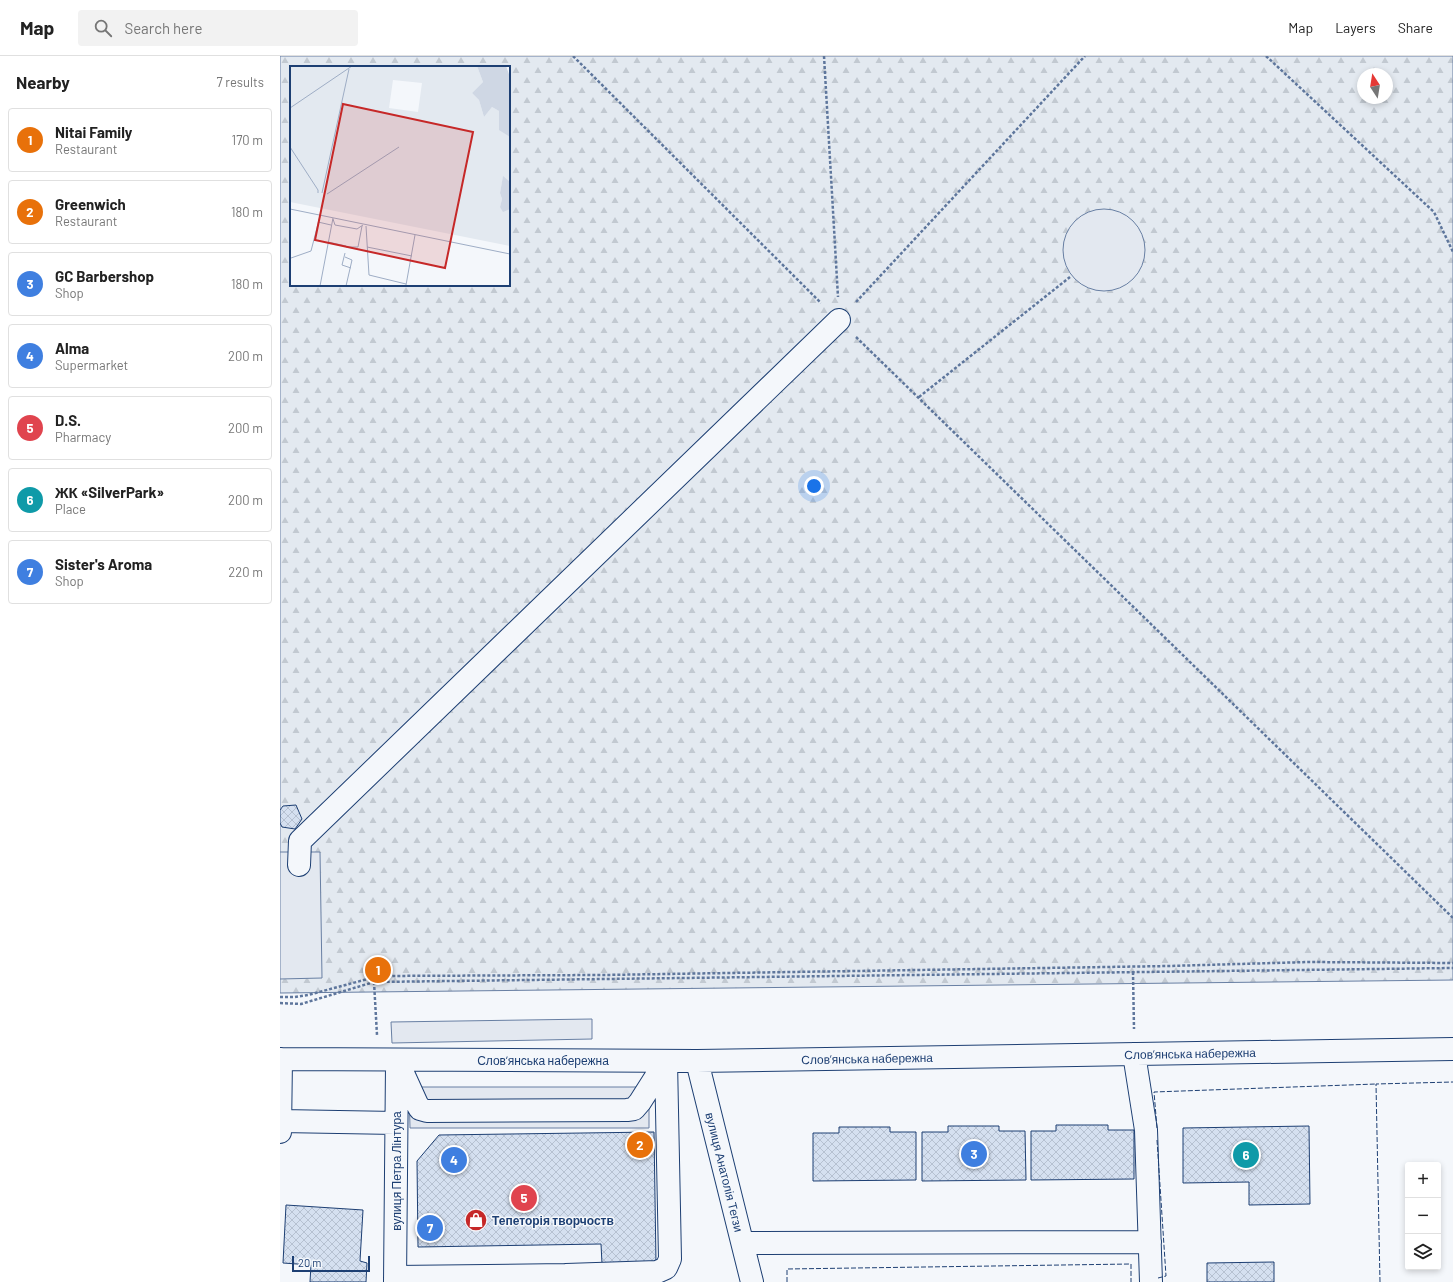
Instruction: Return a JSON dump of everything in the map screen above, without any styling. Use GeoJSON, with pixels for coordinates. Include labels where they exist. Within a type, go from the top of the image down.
{"type":"FeatureCollection","features":[{"type":"Feature","properties":{"kind":"street"},"geometry":{"type":"LineString","coordinates":[[299,864],[300,841],[839,320]]}},
{"type":"Feature","properties":{"kind":"street","name":"Словʼянська набережна"},"geometry":{"type":"LineString","coordinates":[[281,1059],[697,1061],[1453,1049]]}},
{"type":"Feature","properties":{"kind":"street"},"geometry":{"type":"LineString","coordinates":[[1134,1054],[1146,1130],[1151,1282]]}},
{"type":"Feature","properties":{"kind":"street"},"geometry":{"type":"LineString","coordinates":[[280,1132],[281,1059]]}},
{"type":"Feature","properties":{"kind":"street"},"geometry":{"type":"LineString","coordinates":[[388,1060],[420,1109],[427,1111],[634,1109],[666,1061]]}},
{"type":"Feature","properties":{"kind":"street","name":"вулиця Петра Лінтура"},"geometry":{"type":"LineString","coordinates":[[388,1060],[396,1122],[395,1279]]}},
{"type":"Feature","properties":{"kind":"street"},"geometry":{"type":"LineString","coordinates":[[395,1279],[566,1278],[657,1272],[666,1268],[670,1259],[666,1061]]}},
{"type":"Feature","properties":{"kind":"street","name":"вулиця Анатолія Тегзи"},"geometry":{"type":"LineString","coordinates":[[697,1061],[752,1282]]}},
{"type":"Feature","properties":{"kind":"street"},"geometry":{"type":"LineString","coordinates":[[280,1121],[396,1122]]}},
{"type":"Feature","properties":{"kind":"street"},"geometry":{"type":"LineString","coordinates":[[743,1243],[1150,1242]]}},
{"type":"Feature","properties":{"kind":"path"},"geometry":{"type":"LineString","coordinates":[[574,56],[839,320],[1453,918]]}},
{"type":"Feature","properties":{"kind":"path"},"geometry":{"type":"LineString","coordinates":[[824,56],[839,320]]}},
{"type":"Feature","properties":{"kind":"path"},"geometry":{"type":"LineString","coordinates":[[839,320],[1084,56]]}},
{"type":"Feature","properties":{"kind":"path"},"geometry":{"type":"LineString","coordinates":[[1266,56],[1434,212],[1453,252]]}},
{"type":"Feature","properties":{"kind":"path"},"geometry":{"type":"LineString","coordinates":[[919,397],[1070,277]]}},
{"type":"Feature","properties":{"kind":"path"},"geometry":{"type":"LineString","coordinates":[[280,997],[308,996],[379,976],[618,975],[1169,966],[1309,962],[1453,963]]}},
{"type":"Feature","properties":{"kind":"path"},"geometry":{"type":"LineString","coordinates":[[280,1003],[301,1004],[374,982],[1453,968]]}},
{"type":"Feature","properties":{"kind":"path"},"geometry":{"type":"LineString","coordinates":[[1132,972],[1134,1054]]}},
{"type":"Feature","properties":{"kind":"path"},"geometry":{"type":"LineString","coordinates":[[374,982],[388,1060]]}},
{"type":"Feature","properties":{"kind":"green space"},"geometry":{"type":"Polygon","coordinates":[[[280,56],[1453,56],[1453,980],[280,993],[280,56]]]}},
{"type":"Feature","properties":{"kind":"shaded area"},"geometry":{"type":"Polygon","coordinates":[[[1104,209],[1120,212],[1133,221],[1142,234],[1145,250],[1142,266],[1133,279],[1120,288],[1104,291],[1088,288],[1075,279],[1066,266],[1063,250],[1066,234],[1075,221],[1088,212],[1104,209]]]}},
{"type":"Feature","properties":{"kind":"shaded area"},"geometry":{"type":"Polygon","coordinates":[[[280,852],[320,852],[322,978],[280,979],[280,852]]]}},
{"type":"Feature","properties":{"kind":"shaded area"},"geometry":{"type":"Polygon","coordinates":[[[592,1019],[592,1039],[392,1043],[391,1022],[592,1019]]]}},
{"type":"Feature","properties":{"kind":"shaded area"},"geometry":{"type":"Polygon","coordinates":[[[409,1087],[649,1087],[649,1128],[410,1128],[409,1087]]]}},
{"type":"Feature","properties":{"kind":"building"},"geometry":{"type":"Polygon","coordinates":[[[296,805],[302,819],[295,829],[282,827],[280,823],[280,810],[283,806],[296,805]]]}},
{"type":"Feature","properties":{"kind":"building"},"geometry":{"type":"Polygon","coordinates":[[[1056,1125],[1108,1125],[1108,1130],[1134,1130],[1134,1179],[1031,1180],[1031,1131],[1056,1131],[1056,1125]]]}},
{"type":"Feature","properties":{"kind":"building"},"geometry":{"type":"Polygon","coordinates":[[[948,1126],[999,1126],[999,1131],[1025,1131],[1026,1180],[922,1181],[922,1132],[948,1132],[948,1126]]]}},
{"type":"Feature","properties":{"kind":"building"},"geometry":{"type":"Polygon","coordinates":[[[1309,1126],[1310,1204],[1249,1205],[1249,1182],[1183,1183],[1183,1128],[1309,1126]]]}},
{"type":"Feature","properties":{"kind":"building"},"geometry":{"type":"Polygon","coordinates":[[[839,1127],[890,1127],[890,1132],[916,1132],[916,1180],[813,1181],[813,1133],[839,1133],[839,1127]]]}},
{"type":"Feature","properties":{"kind":"building"},"geometry":{"type":"Polygon","coordinates":[[[654,1132],[656,1263],[602,1264],[601,1244],[418,1247],[417,1161],[439,1135],[654,1132]]]}},
{"type":"Feature","properties":{"kind":"building"},"geometry":{"type":"Polygon","coordinates":[[[286,1205],[363,1210],[360,1261],[367,1263],[366,1282],[310,1282],[311,1265],[283,1263],[286,1205]]]}},
{"type":"Feature","properties":{"kind":"building"},"geometry":{"type":"Polygon","coordinates":[[[1274,1262],[1274,1282],[1207,1282],[1207,1263],[1274,1262]]]}},
{"type":"Feature","properties":{"kind":"fence"},"geometry":{"type":"LineString","coordinates":[[1380,1282],[1376,1084],[1453,1082]]}},
{"type":"Feature","properties":{"kind":"fence"},"geometry":{"type":"LineString","coordinates":[[1157,1128],[1154,1092],[1376,1084]]}},
{"type":"Feature","properties":{"kind":"fence"},"geometry":{"type":"LineString","coordinates":[[1157,1140],[1166,1276],[1158,1278]]}},
{"type":"Feature","properties":{"kind":"fence"},"geometry":{"type":"LineString","coordinates":[[787,1282],[787,1269],[1131,1264],[1131,1282]]}},
{"type":"Feature","properties":{"kind":"place","name":"Nitai Family"},"geometry":{"type":"Point","coordinates":[378,970]}},
{"type":"Feature","properties":{"kind":"place","name":"Greenwich"},"geometry":{"type":"Point","coordinates":[640,1145]}},
{"type":"Feature","properties":{"kind":"place","name":"GC Barbershop"},"geometry":{"type":"Point","coordinates":[974,1154]}},
{"type":"Feature","properties":{"kind":"place","name":"ЖК «SilverPark»"},"geometry":{"type":"Point","coordinates":[1246,1155]}},
{"type":"Feature","properties":{"kind":"place","name":"Alma"},"geometry":{"type":"Point","coordinates":[454,1160]}},
{"type":"Feature","properties":{"kind":"place","name":"D.S."},"geometry":{"type":"Point","coordinates":[524,1198]}},
{"type":"Feature","properties":{"kind":"place","name":"Тепеторія творчоств"},"geometry":{"type":"Point","coordinates":[476,1220]}},
{"type":"Feature","properties":{"kind":"place","name":"Sister's Aroma"},"geometry":{"type":"Point","coordinates":[430,1228]}}]}
